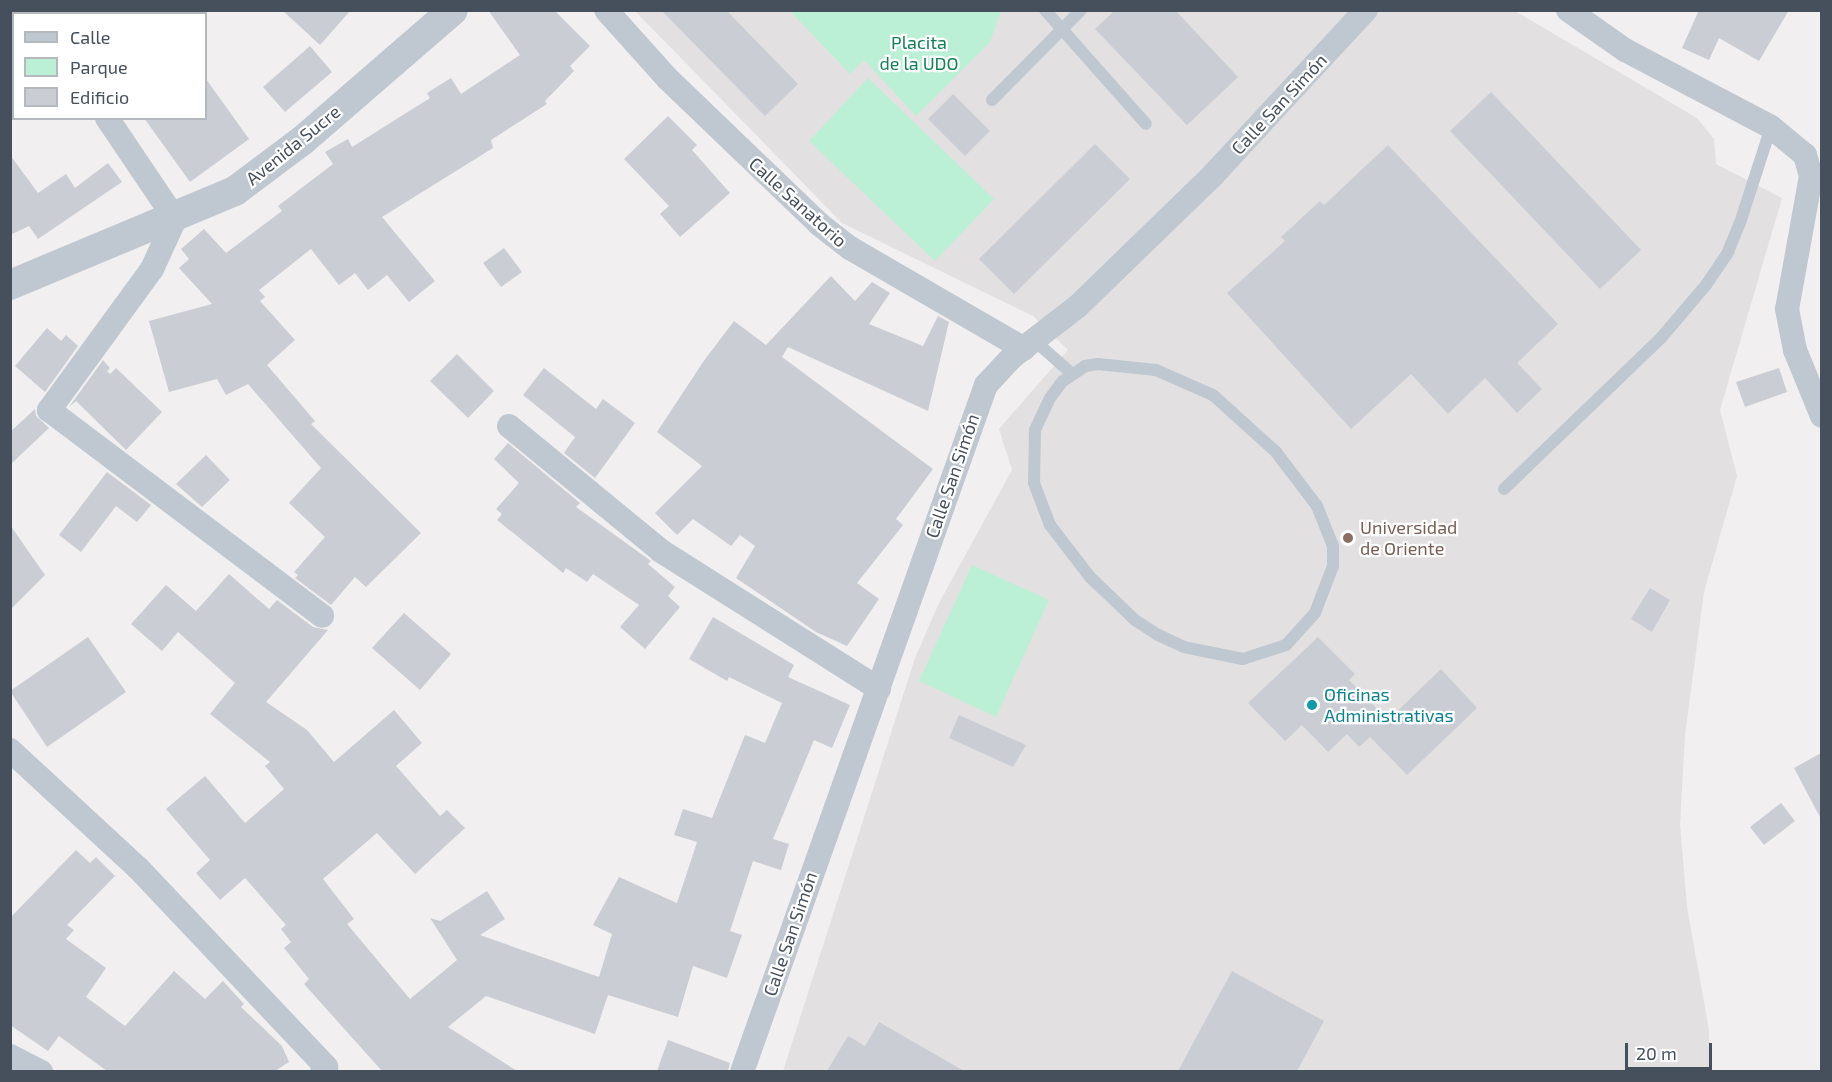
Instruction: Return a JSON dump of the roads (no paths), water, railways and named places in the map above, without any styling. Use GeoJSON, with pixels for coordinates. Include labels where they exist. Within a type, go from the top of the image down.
{"type":"FeatureCollection","features":[{"type":"Feature","properties":{"kind":"street","name":"Avenida Sucre"},"geometry":{"type":"LineString","coordinates":[[10,285],[175,219],[236,191],[262,173],[453,10]]}},
{"type":"Feature","properties":{"kind":"street","name":"Calle Sanatorio"},"geometry":{"type":"LineString","coordinates":[[606,10],[667,78],[819,224],[859,254],[1030,345]]}},
{"type":"Feature","properties":{"kind":"street","name":"Calle San Simón"},"geometry":{"type":"LineString","coordinates":[[742,1071],[797,909],[879,689],[975,407],[986,385],[1078,306],[1213,175],[1366,10]]}},
{"type":"Feature","properties":{"kind":"street"},"geometry":{"type":"LineString","coordinates":[[1568,10],[1625,50],[1771,127],[1801,150],[1811,176],[1787,309],[1795,350],[1821,416]]}},
{"type":"Feature","properties":{"kind":"street"},"geometry":{"type":"LineString","coordinates":[[108,120],[175,219],[152,269],[50,410],[322,616]]}},
{"type":"Feature","properties":{"kind":"street"},"geometry":{"type":"LineString","coordinates":[[509,426],[662,551],[879,689]]}},
{"type":"Feature","properties":{"kind":"street"},"geometry":{"type":"LineString","coordinates":[[10,750],[153,884],[326,1067],[322,1071]]}},
{"type":"Feature","properties":{"kind":"street"},"geometry":{"type":"LineString","coordinates":[[10,1056],[41,1071]]}},
{"type":"Feature","properties":{"kind":"lane"},"geometry":{"type":"LineString","coordinates":[[1045,10],[1146,124]]}},
{"type":"Feature","properties":{"kind":"lane"},"geometry":{"type":"LineString","coordinates":[[992,100],[1081,10]]}},
{"type":"Feature","properties":{"kind":"lane"},"geometry":{"type":"LineString","coordinates":[[1504,489],[1661,338],[1706,285],[1728,252],[1740,223],[1771,127]]}},
{"type":"Feature","properties":{"kind":"lane"},"geometry":{"type":"LineString","coordinates":[[1030,345],[1071,373]]}},
{"type":"Feature","properties":{"kind":"lane"},"geometry":{"type":"LineString","coordinates":[[1098,364],[1120,364],[1186,381],[1214,395],[1245,420],[1299,480],[1328,528],[1333,546],[1333,566],[1315,613],[1286,645],[1243,659],[1184,647],[1136,620],[1065,546],[1039,504],[1034,483],[1033,443],[1050,398],[1071,373],[1098,364]]}},
{"type":"Feature","properties":{"kind":"place","name":"Universidad de Oriente"},"geometry":{"type":"Point","coordinates":[1348,538]}},
{"type":"Feature","properties":{"kind":"place","name":"Oficinas Administrativas"},"geometry":{"type":"Point","coordinates":[1312,705]}},
{"type":"Feature","properties":{"kind":"park label","name":"Placita de la UDO"},"geometry":{"type":"Point","coordinates":[919,53]}}]}
